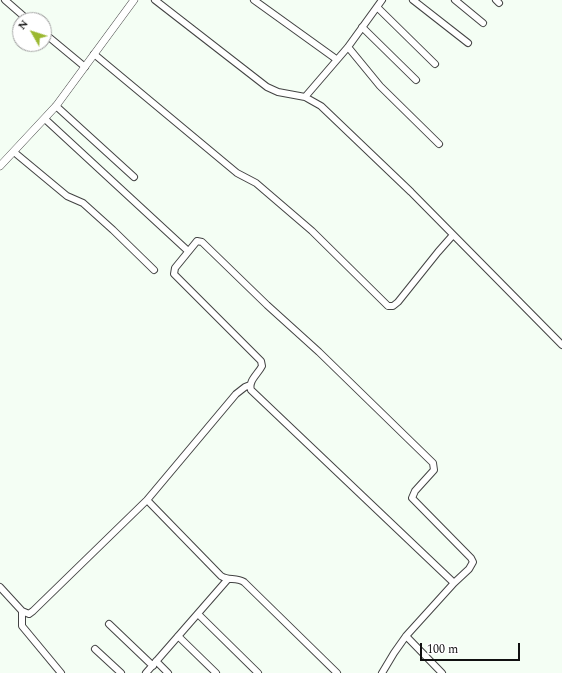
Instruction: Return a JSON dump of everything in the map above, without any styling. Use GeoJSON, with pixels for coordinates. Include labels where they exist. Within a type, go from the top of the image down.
{"type":"FeatureCollection","features":[{"type":"Feature","properties":{"kind":"street"},"geometry":{"type":"LineString","coordinates":[[5,0],[19,12]]}},
{"type":"Feature","properties":{"kind":"street"},"geometry":{"type":"LineString","coordinates":[[0,166],[56,106],[134,0]]}},
{"type":"Feature","properties":{"kind":"street"},"geometry":{"type":"LineString","coordinates":[[155,0],[267,87],[278,92],[305,97],[321,106],[453,235],[562,345]]}},
{"type":"Feature","properties":{"kind":"street"},"geometry":{"type":"LineString","coordinates":[[254,0],[336,59]]}},
{"type":"Feature","properties":{"kind":"street"},"geometry":{"type":"LineString","coordinates":[[305,97],[348,46],[382,0]]}},
{"type":"Feature","properties":{"kind":"street"},"geometry":{"type":"LineString","coordinates":[[413,0],[468,43]]}},
{"type":"Feature","properties":{"kind":"street"},"geometry":{"type":"LineString","coordinates":[[455,0],[483,23]]}},
{"type":"Feature","properties":{"kind":"street"},"geometry":{"type":"LineString","coordinates":[[377,7],[435,64]]}},
{"type":"Feature","properties":{"kind":"street"},"geometry":{"type":"LineString","coordinates":[[362,27],[416,80]]}},
{"type":"Feature","properties":{"kind":"street"},"geometry":{"type":"LineString","coordinates":[[52,40],[85,67]]}},
{"type":"Feature","properties":{"kind":"street"},"geometry":{"type":"LineString","coordinates":[[348,46],[380,86],[439,144]]}},
{"type":"Feature","properties":{"kind":"street"},"geometry":{"type":"LineString","coordinates":[[94,54],[237,173],[256,183],[312,231],[388,306],[393,306],[398,302],[453,235]]}},
{"type":"Feature","properties":{"kind":"street"},"geometry":{"type":"LineString","coordinates":[[56,106],[134,177]]}},
{"type":"Feature","properties":{"kind":"street"},"geometry":{"type":"LineString","coordinates":[[45,119],[188,252]]}},
{"type":"Feature","properties":{"kind":"street"},"geometry":{"type":"LineString","coordinates":[[14,152],[67,196],[83,203],[114,230],[154,270]]}},
{"type":"Feature","properties":{"kind":"street"},"geometry":{"type":"LineString","coordinates":[[0,587],[22,611],[29,614],[33,611],[147,500],[236,394],[250,385],[261,368],[261,361],[174,274],[175,268],[197,241],[202,242],[433,462],[434,470],[415,491],[412,498],[471,558],[473,562],[469,569],[454,583],[406,636],[382,673]]}},
{"type":"Feature","properties":{"kind":"street"},"geometry":{"type":"LineString","coordinates":[[250,385],[251,390],[454,583]]}},
{"type":"Feature","properties":{"kind":"street"},"geometry":{"type":"LineString","coordinates":[[147,500],[221,576],[228,579],[237,578],[244,582],[337,673]]}},
{"type":"Feature","properties":{"kind":"street"},"geometry":{"type":"LineString","coordinates":[[146,673],[228,579]]}},
{"type":"Feature","properties":{"kind":"street"},"geometry":{"type":"LineString","coordinates":[[22,611],[22,626],[61,673]]}},
{"type":"Feature","properties":{"kind":"street"},"geometry":{"type":"LineString","coordinates":[[198,614],[258,673]]}},
{"type":"Feature","properties":{"kind":"street"},"geometry":{"type":"LineString","coordinates":[[109,624],[154,664],[168,673]]}},
{"type":"Feature","properties":{"kind":"street"},"geometry":{"type":"LineString","coordinates":[[178,636],[216,673]]}},
{"type":"Feature","properties":{"kind":"street"},"geometry":{"type":"LineString","coordinates":[[406,636],[442,673]]}},
{"type":"Feature","properties":{"kind":"street"},"geometry":{"type":"LineString","coordinates":[[95,649],[121,673]]}}]}
